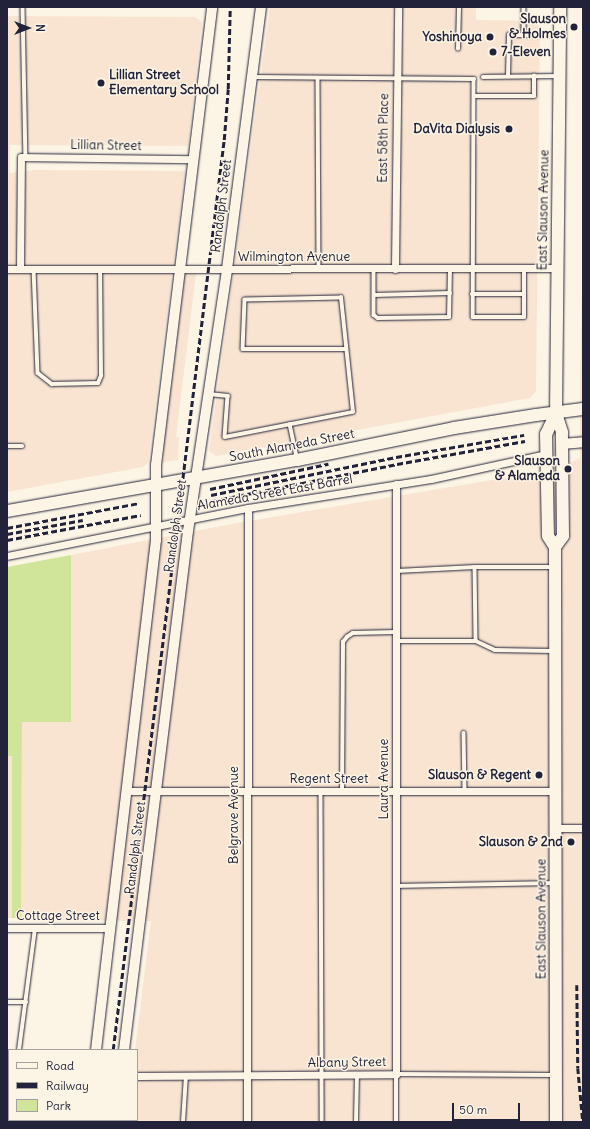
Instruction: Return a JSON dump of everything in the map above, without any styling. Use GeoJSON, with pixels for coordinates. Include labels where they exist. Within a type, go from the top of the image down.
{"type":"FeatureCollection","features":[{"type":"Feature","properties":{"kind":"main road","name":"East Slauson Avenue"},"geometry":{"type":"LineString","coordinates":[[555,547],[563,536],[562,432],[556,412],[560,7]]}},
{"type":"Feature","properties":{"kind":"main road","name":"South Alameda Street"},"geometry":{"type":"LineString","coordinates":[[7,511],[297,460],[454,428],[583,409]]}},
{"type":"Feature","properties":{"kind":"main road","name":"East Slauson Avenue"},"geometry":{"type":"LineString","coordinates":[[556,412],[546,434],[548,536],[555,547],[556,1122]]}},
{"type":"Feature","properties":{"kind":"street","name":"Randolph Street"},"geometry":{"type":"LineString","coordinates":[[96,1049],[156,540],[156,465],[192,159],[212,7]]}},
{"type":"Feature","properties":{"kind":"street","name":"Randolph Street"},"geometry":{"type":"LineString","coordinates":[[124,1049],[189,520],[227,269],[260,7]]}},
{"type":"Feature","properties":{"kind":"street","name":"East 58th Place"},"geometry":{"type":"LineString","coordinates":[[395,269],[398,7]]}},
{"type":"Feature","properties":{"kind":"street","name":"Lillian Street"},"geometry":{"type":"LineString","coordinates":[[23,157],[192,159]]}},
{"type":"Feature","properties":{"kind":"street"},"geometry":{"type":"LineString","coordinates":[[20,269],[23,157]]}},
{"type":"Feature","properties":{"kind":"street","name":"Wilmington Avenue"},"geometry":{"type":"LineString","coordinates":[[7,269],[557,268]]}},
{"type":"Feature","properties":{"kind":"street"},"geometry":{"type":"LineString","coordinates":[[562,444],[583,442]]}},
{"type":"Feature","properties":{"kind":"street","name":"Alameda Street East Barrel"},"geometry":{"type":"LineString","coordinates":[[7,556],[248,508],[431,479],[546,454]]}},
{"type":"Feature","properties":{"kind":"street","name":"Laura Avenue"},"geometry":{"type":"LineString","coordinates":[[396,484],[396,1074]]}},
{"type":"Feature","properties":{"kind":"street","name":"Belgrave Avenue"},"geometry":{"type":"LineString","coordinates":[[247,1122],[246,791],[248,508]]}},
{"type":"Feature","properties":{"kind":"street","name":"Regent Street"},"geometry":{"type":"LineString","coordinates":[[127,791],[556,791]]}},
{"type":"Feature","properties":{"kind":"street"},"geometry":{"type":"LineString","coordinates":[[556,828],[583,828]]}},
{"type":"Feature","properties":{"kind":"street","name":"Cottage Street"},"geometry":{"type":"LineString","coordinates":[[7,928],[110,928]]}},
{"type":"Feature","properties":{"kind":"street","name":"Albany Street"},"geometry":{"type":"LineString","coordinates":[[138,1076],[357,1076],[396,1074]]}},
{"type":"Feature","properties":{"kind":"lane"},"geometry":{"type":"LineString","coordinates":[[23,7],[23,157]]}},
{"type":"Feature","properties":{"kind":"lane"},"geometry":{"type":"LineString","coordinates":[[458,7],[458,49]]}},
{"type":"Feature","properties":{"kind":"lane"},"geometry":{"type":"LineString","coordinates":[[524,7],[524,34]]}},
{"type":"Feature","properties":{"kind":"lane"},"geometry":{"type":"LineString","coordinates":[[508,76],[509,35],[524,34],[560,36]]}},
{"type":"Feature","properties":{"kind":"lane"},"geometry":{"type":"LineString","coordinates":[[474,96],[534,96],[534,76]]}},
{"type":"Feature","properties":{"kind":"lane"},"geometry":{"type":"LineString","coordinates":[[483,77],[559,76]]}},
{"type":"Feature","properties":{"kind":"lane"},"geometry":{"type":"LineString","coordinates":[[252,78],[474,79],[472,268],[473,317],[524,317],[524,268]]}},
{"type":"Feature","properties":{"kind":"lane"},"geometry":{"type":"LineString","coordinates":[[318,78],[319,269]]}},
{"type":"Feature","properties":{"kind":"lane"},"geometry":{"type":"LineString","coordinates":[[374,269],[374,315],[378,318],[446,318],[450,315],[450,268]]}},
{"type":"Feature","properties":{"kind":"lane"},"geometry":{"type":"LineString","coordinates":[[34,269],[38,373],[52,384],[98,383],[101,376],[100,269]]}},
{"type":"Feature","properties":{"kind":"lane"},"geometry":{"type":"LineString","coordinates":[[374,295],[450,293]]}},
{"type":"Feature","properties":{"kind":"lane"},"geometry":{"type":"LineString","coordinates":[[472,294],[524,294]]}},
{"type":"Feature","properties":{"kind":"lane"},"geometry":{"type":"LineString","coordinates":[[208,394],[228,396],[225,437],[353,412],[341,298],[245,300],[243,349],[346,349]]}},
{"type":"Feature","properties":{"kind":"lane"},"geometry":{"type":"LineString","coordinates":[[290,424],[297,460]]}},
{"type":"Feature","properties":{"kind":"lane"},"geometry":{"type":"LineString","coordinates":[[7,446],[22,446]]}},
{"type":"Feature","properties":{"kind":"lane"},"geometry":{"type":"LineString","coordinates":[[475,567],[476,641]]}},
{"type":"Feature","properties":{"kind":"lane"},"geometry":{"type":"LineString","coordinates":[[396,571],[475,567],[555,567]]}},
{"type":"Feature","properties":{"kind":"lane"},"geometry":{"type":"LineString","coordinates":[[342,791],[343,642],[353,632],[396,632]]}},
{"type":"Feature","properties":{"kind":"lane"},"geometry":{"type":"LineString","coordinates":[[396,641],[476,641],[495,650],[556,651]]}},
{"type":"Feature","properties":{"kind":"lane"},"geometry":{"type":"LineString","coordinates":[[464,733],[465,791]]}},
{"type":"Feature","properties":{"kind":"lane"},"geometry":{"type":"LineString","coordinates":[[321,791],[322,1122]]}},
{"type":"Feature","properties":{"kind":"lane"},"geometry":{"type":"LineString","coordinates":[[395,886],[556,883]]}},
{"type":"Feature","properties":{"kind":"lane"},"geometry":{"type":"LineString","coordinates":[[19,1049],[36,928]]}},
{"type":"Feature","properties":{"kind":"lane"},"geometry":{"type":"LineString","coordinates":[[7,1002],[26,1002]]}},
{"type":"Feature","properties":{"kind":"lane"},"geometry":{"type":"LineString","coordinates":[[396,1074],[396,1122]]}},
{"type":"Feature","properties":{"kind":"lane","name":"Albany Street"},"geometry":{"type":"LineString","coordinates":[[396,1074],[556,1075]]}},
{"type":"Feature","properties":{"kind":"lane"},"geometry":{"type":"LineString","coordinates":[[183,1122],[186,1076]]}},
{"type":"Feature","properties":{"kind":"lane"},"geometry":{"type":"LineString","coordinates":[[356,1122],[357,1076]]}},
{"type":"Feature","properties":{"kind":"shaded area"},"geometry":{"type":"Polygon","coordinates":[[[270,7],[476,7],[476,20],[531,21],[538,25],[540,32],[536,391],[530,398],[216,456],[209,451],[270,7]],[[471,77],[470,143],[478,145],[479,77],[471,77]]]}},
{"type":"Feature","properties":{"kind":"shaded area"},"geometry":{"type":"Polygon","coordinates":[[[7,16],[195,17],[202,22],[188,146],[10,145],[10,173],[35,170],[185,171],[148,463],[143,467],[7,492],[7,16]]]}},
{"type":"Feature","properties":{"kind":"shaded area"},"geometry":{"type":"Polygon","coordinates":[[[583,234],[583,1122],[126,1122],[138,1121],[138,1049],[135,1049],[151,921],[22,920],[21,918],[22,722],[71,722],[71,555],[237,523],[533,473],[540,478],[580,458],[583,234]]]}},
{"type":"Feature","properties":{"kind":"shaded area"},"geometry":{"type":"Polygon","coordinates":[[[184,274],[196,274],[176,437],[179,437],[178,460],[161,462],[184,274]]]}},
{"type":"Feature","properties":{"kind":"shaded area"},"geometry":{"type":"Polygon","coordinates":[[[7,756],[12,756],[12,918],[7,918],[7,756]]]}},
{"type":"Feature","properties":{"kind":"green space"},"geometry":{"type":"Polygon","coordinates":[[[71,555],[71,722],[22,722],[21,918],[12,918],[12,756],[7,756],[7,567],[71,555]]]}},
{"type":"Feature","properties":{"kind":"railway"},"geometry":{"type":"LineString","coordinates":[[113,1049],[224,140],[228,89],[230,7]]}},
{"type":"Feature","properties":{"kind":"railway"},"geometry":{"type":"LineString","coordinates":[[211,495],[396,457],[524,435]]}},
{"type":"Feature","properties":{"kind":"railway"},"geometry":{"type":"LineString","coordinates":[[212,501],[397,464],[525,441]]}},
{"type":"Feature","properties":{"kind":"railway"},"geometry":{"type":"LineString","coordinates":[[210,489],[328,464]]}},
{"type":"Feature","properties":{"kind":"railway"},"geometry":{"type":"LineString","coordinates":[[7,528],[139,503]]}},
{"type":"Feature","properties":{"kind":"railway"},"geometry":{"type":"LineString","coordinates":[[7,540],[141,515]]}},
{"type":"Feature","properties":{"kind":"railway"},"geometry":{"type":"LineString","coordinates":[[7,534],[83,520]]}},
{"type":"Feature","properties":{"kind":"railway"},"geometry":{"type":"LineString","coordinates":[[577,985],[578,1068],[583,1122]]}},
{"type":"Feature","properties":{"kind":"place","name":"Slauson & Holmes"},"geometry":{"type":"Point","coordinates":[574,27]}},
{"type":"Feature","properties":{"kind":"place","name":"Yoshinoya"},"geometry":{"type":"Point","coordinates":[490,37]}},
{"type":"Feature","properties":{"kind":"place","name":"7-Eleven"},"geometry":{"type":"Point","coordinates":[493,52]}},
{"type":"Feature","properties":{"kind":"place","name":"Lillian Street Elementary School"},"geometry":{"type":"Point","coordinates":[101,83]}},
{"type":"Feature","properties":{"kind":"place","name":"DaVita Dialysis"},"geometry":{"type":"Point","coordinates":[509,129]}},
{"type":"Feature","properties":{"kind":"place","name":"Slauson & Alameda"},"geometry":{"type":"Point","coordinates":[568,469]}},
{"type":"Feature","properties":{"kind":"place","name":"Slauson & Regent"},"geometry":{"type":"Point","coordinates":[539,775]}},
{"type":"Feature","properties":{"kind":"place","name":"Slauson & 2nd"},"geometry":{"type":"Point","coordinates":[571,842]}}]}
